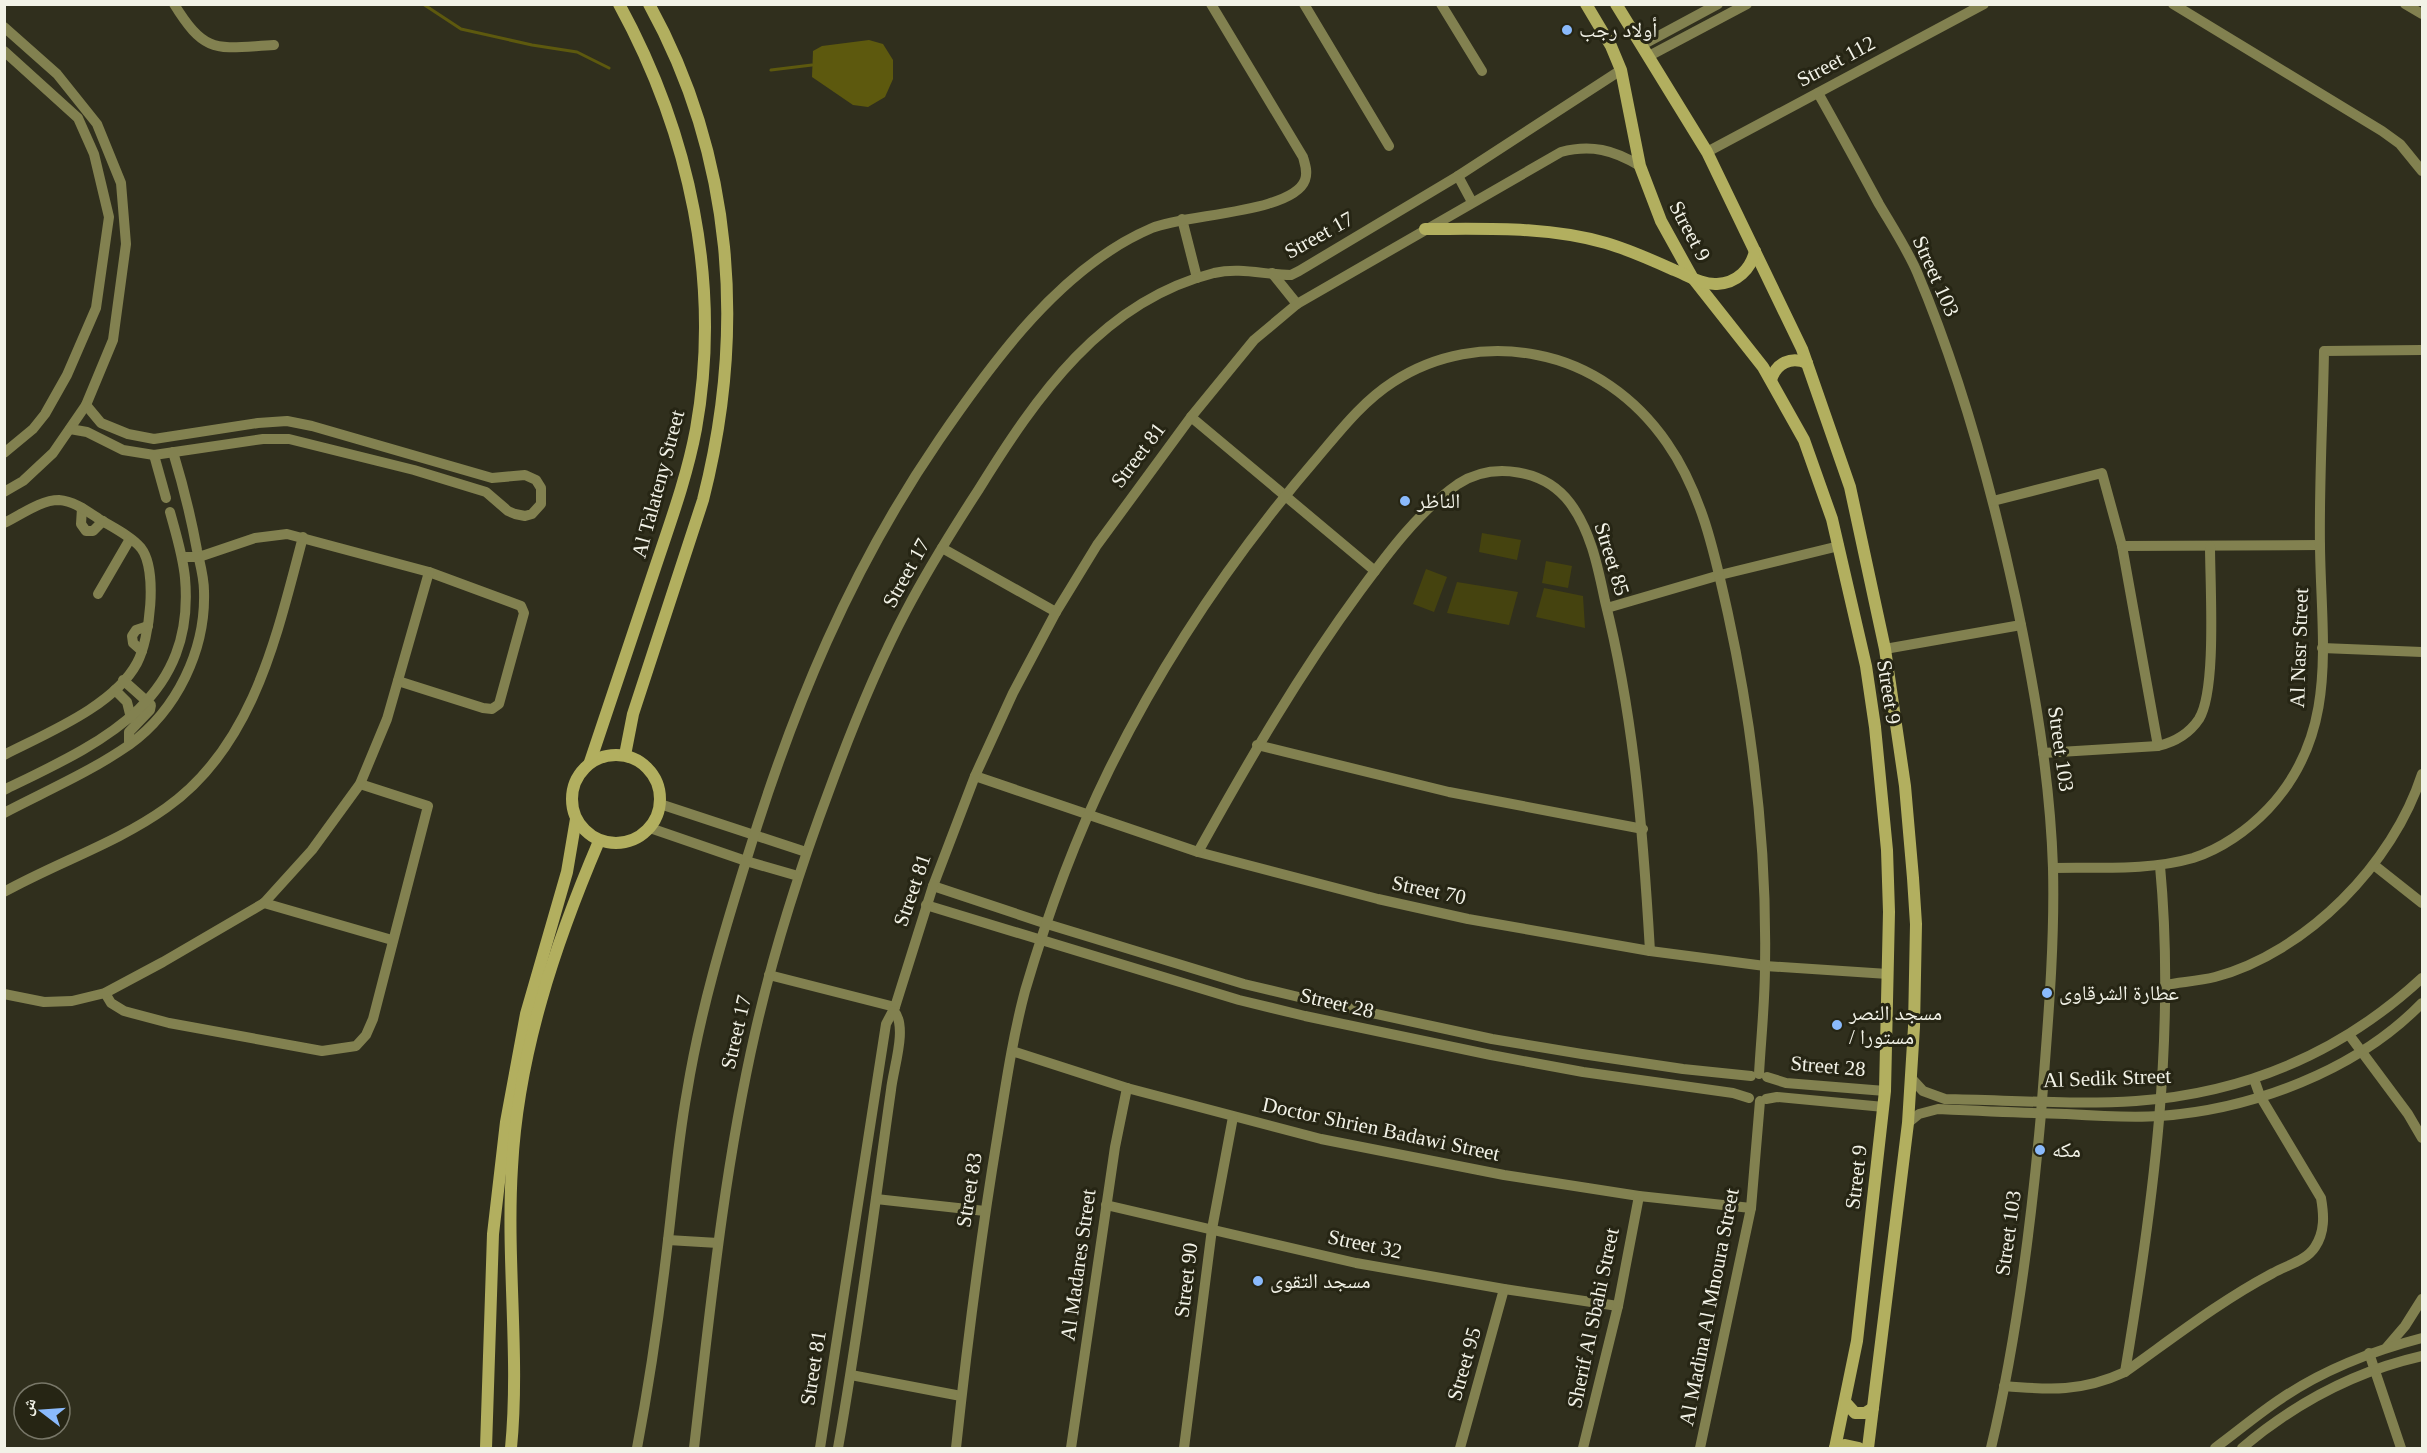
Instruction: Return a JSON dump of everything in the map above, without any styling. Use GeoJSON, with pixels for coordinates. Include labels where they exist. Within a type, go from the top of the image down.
{"type":"FeatureCollection","features":[{"type":"Feature","properties":{"kind":"main road","name":"Al Talateny Street"},"geometry":{"type":"LineString","coordinates":[[590,762],[689,461],[700,400],[705,337],[702,264],[687,177],[657,83],[619,4]]}},
{"type":"Feature","properties":{"kind":"main road","name":"Al Talateny Street"},"geometry":{"type":"LineString","coordinates":[[625,755],[633,714],[703,500],[711,468],[722,405],[728,340],[728,275],[712,172],[693,105],[649,4]]}},
{"type":"Feature","properties":{"kind":"main road","name":"Street 9"},"geometry":{"type":"LineString","coordinates":[[1586,4],[1611,46],[1621,70],[1640,166],[1660,221],[1692,277],[1747,345],[1771,380],[1795,423],[1814,466],[1839,546],[1866,666],[1879,758],[1887,850],[1888,974],[1885,1091],[1857,1341],[1835,1448]]}},
{"type":"Feature","properties":{"kind":"main road","name":"Street 9"},"geometry":{"type":"LineString","coordinates":[[1616,4],[1707,152],[1784,309],[1807,363],[1850,487],[1885,649],[1904,774],[1916,924],[1912,1078],[1908,1123],[1868,1449]]}},
{"type":"Feature","properties":{"kind":"main road"},"geometry":{"type":"LineString","coordinates":[[1425,229],[1512,229],[1569,235],[1624,249],[1711,284],[1731,281],[1747,269],[1755,251]]}},
{"type":"Feature","properties":{"kind":"main road"},"geometry":{"type":"LineString","coordinates":[[1771,380],[1775,370],[1782,363],[1797,360],[1807,363]]}},
{"type":"Feature","properties":{"kind":"main road"},"geometry":{"type":"LineString","coordinates":[[607,755],[625,755],[640,761],[652,772],[659,787],[660,804],[657,816],[650,828],[639,837],[613,844],[599,841],[586,832],[576,819],[572,804],[573,788],[579,774],[590,762],[607,755]]}},
{"type":"Feature","properties":{"kind":"main road"},"geometry":{"type":"LineString","coordinates":[[486,1449],[493,1234],[507,1112],[526,1014],[567,872],[576,819]]}},
{"type":"Feature","properties":{"kind":"main road"},"geometry":{"type":"LineString","coordinates":[[511,1449],[514,1371],[511,1249],[512,1167],[520,1095],[534,1027],[552,964],[568,916],[599,841]]}},
{"type":"Feature","properties":{"kind":"main road"},"geometry":{"type":"LineString","coordinates":[[1846,1403],[1855,1413],[1865,1413],[1873,1408]]}},
{"type":"Feature","properties":{"kind":"main road"},"geometry":{"type":"LineString","coordinates":[[1835,1448],[1845,1445],[1859,1449]]}},
{"type":"Feature","properties":{"kind":"street"},"geometry":{"type":"LineString","coordinates":[[174,4],[192,32],[210,45],[233,47],[273,45]]}},
{"type":"Feature","properties":{"kind":"street"},"geometry":{"type":"LineString","coordinates":[[637,1449],[653,1355],[678,1146],[698,1032],[723,932],[771,776],[817,661],[872,550],[936,444],[1010,344],[1066,285],[1130,237],[1158,225],[1182,219],[1272,203],[1291,195],[1303,185],[1306,178],[1303,157],[1212,4]]}},
{"type":"Feature","properties":{"kind":"street"},"geometry":{"type":"LineString","coordinates":[[1304,4],[1389,146]]}},
{"type":"Feature","properties":{"kind":"street"},"geometry":{"type":"LineString","coordinates":[[1442,4],[1482,70]]}},
{"type":"Feature","properties":{"kind":"street"},"geometry":{"type":"LineString","coordinates":[[1642,45],[1718,4]]}},
{"type":"Feature","properties":{"kind":"street"},"geometry":{"type":"LineString","coordinates":[[1649,57],[1747,4]]}},
{"type":"Feature","properties":{"kind":"street","name":"Street 112"},"geometry":{"type":"LineString","coordinates":[[1707,152],[1984,4]]}},
{"type":"Feature","properties":{"kind":"street"},"geometry":{"type":"LineString","coordinates":[[2173,4],[2382,131],[2400,144],[2422,171]]}},
{"type":"Feature","properties":{"kind":"street"},"geometry":{"type":"LineString","coordinates":[[2405,4],[2422,14]]}},
{"type":"Feature","properties":{"kind":"street"},"geometry":{"type":"LineString","coordinates":[[4,27],[57,74],[97,124],[121,183],[126,244],[113,340],[86,405],[53,453],[23,481],[5,492]]}},
{"type":"Feature","properties":{"kind":"street"},"geometry":{"type":"LineString","coordinates":[[4,51],[78,118],[94,154],[109,217],[96,308],[67,375],[45,414],[33,429],[4,453]]}},
{"type":"Feature","properties":{"kind":"street","name":"Street 17"},"geometry":{"type":"LineString","coordinates":[[694,1449],[718,1243],[743,1090],[769,975],[798,876],[852,730],[905,613],[1012,435],[1068,364],[1109,326],[1137,307],[1197,278],[1235,270],[1291,275],[1308,267],[1458,176],[1621,70]]}},
{"type":"Feature","properties":{"kind":"street","name":"Street 103"},"geometry":{"type":"LineString","coordinates":[[1818,93],[1915,267],[1937,321],[1994,501],[2021,625],[2048,788],[2053,868],[2051,977],[2041,1113],[2028,1235],[2004,1386],[1990,1449]]}},
{"type":"Feature","properties":{"kind":"street","name":"Street 81"},"geometry":{"type":"LineString","coordinates":[[820,1449],[886,1024],[895,1009],[926,905],[975,776],[1013,693],[1056,612],[1097,545],[1144,478],[1254,340],[1297,304],[1551,157],[1571,150],[1601,149],[1620,155],[1640,166]]}},
{"type":"Feature","properties":{"kind":"street"},"geometry":{"type":"LineString","coordinates":[[1458,176],[1472,202]]}},
{"type":"Feature","properties":{"kind":"street"},"geometry":{"type":"LineString","coordinates":[[1182,219],[1197,278]]}},
{"type":"Feature","properties":{"kind":"street"},"geometry":{"type":"LineString","coordinates":[[1272,273],[1297,304]]}},
{"type":"Feature","properties":{"kind":"street"},"geometry":{"type":"LineString","coordinates":[[100,281],[113,277],[121,283]]}},
{"type":"Feature","properties":{"kind":"street","name":"Al Nasr Street"},"geometry":{"type":"LineString","coordinates":[[2053,868],[2160,866],[2195,857],[2228,842],[2257,821],[2282,794],[2301,764],[2314,730],[2321,695],[2320,544],[2325,351],[2422,350]]}},
{"type":"Feature","properties":{"kind":"street"},"geometry":{"type":"LineString","coordinates":[[1041,941],[1089,816],[1129,731],[1175,649],[1214,590],[1285,495],[1350,419],[1388,385],[1417,369],[1457,355],[1482,351],[1519,351],[1555,358],[1589,372],[1619,392],[1646,416],[1668,444],[1687,477],[1707,528],[1720,575],[1736,651],[1752,751],[1762,855],[1766,966],[1759,1075],[1772,1088],[1763,1100],[1749,1098],[1745,1092],[1745,1084],[1759,1075]]}},
{"type":"Feature","properties":{"kind":"street"},"geometry":{"type":"LineString","coordinates":[[70,429],[87,432],[123,450],[154,455],[263,439],[289,439],[414,470],[486,492],[508,511],[525,516],[538,510],[543,497],[536,480],[525,475],[492,478],[312,426],[287,421],[154,439],[128,434],[101,423],[86,405]]}},
{"type":"Feature","properties":{"kind":"street"},"geometry":{"type":"LineString","coordinates":[[1191,417],[1375,571]]}},
{"type":"Feature","properties":{"kind":"street"},"geometry":{"type":"LineString","coordinates":[[123,450],[128,434]]}},
{"type":"Feature","properties":{"kind":"street"},"geometry":{"type":"LineString","coordinates":[[4,813],[96,766],[148,729],[169,705],[193,659],[204,607],[204,580],[173,452]]}},
{"type":"Feature","properties":{"kind":"street"},"geometry":{"type":"LineString","coordinates":[[154,455],[166,498]]}},
{"type":"Feature","properties":{"kind":"street","name":"Street 85"},"geometry":{"type":"LineString","coordinates":[[1198,852],[1257,745],[1334,627],[1375,571],[1422,517],[1459,484],[1492,471],[1527,474],[1544,481],[1570,504],[1588,535],[1607,608],[1629,719],[1643,829],[1650,951]]}},
{"type":"Feature","properties":{"kind":"street"},"geometry":{"type":"LineString","coordinates":[[1994,501],[2102,473],[2121,546],[2158,746]]}},
{"type":"Feature","properties":{"kind":"street"},"geometry":{"type":"LineString","coordinates":[[4,523],[44,503],[56,500],[82,508],[140,547],[146,558],[150,587],[148,626],[142,651],[137,663],[120,685],[81,714],[4,755]]}},
{"type":"Feature","properties":{"kind":"street"},"geometry":{"type":"LineString","coordinates":[[82,508],[81,524],[86,531],[93,531],[103,521]]}},
{"type":"Feature","properties":{"kind":"street"},"geometry":{"type":"LineString","coordinates":[[4,790],[99,742],[146,703],[161,683],[179,640],[186,598],[182,558],[170,512]]}},
{"type":"Feature","properties":{"kind":"street"},"geometry":{"type":"LineString","coordinates":[[182,558],[199,557],[255,538],[287,534],[429,572],[521,606],[524,613],[499,704],[492,709],[398,681]]}},
{"type":"Feature","properties":{"kind":"street"},"geometry":{"type":"LineString","coordinates":[[4,892],[132,829],[168,807],[204,775],[219,757],[245,716],[287,597],[303,537]]}},
{"type":"Feature","properties":{"kind":"street"},"geometry":{"type":"LineString","coordinates":[[98,594],[130,539]]}},
{"type":"Feature","properties":{"kind":"street"},"geometry":{"type":"LineString","coordinates":[[2121,546],[2320,544]]}},
{"type":"Feature","properties":{"kind":"street"},"geometry":{"type":"LineString","coordinates":[[1607,608],[1720,575],[1839,546]]}},
{"type":"Feature","properties":{"kind":"street"},"geometry":{"type":"LineString","coordinates":[[2043,753],[2158,746],[2171,743],[2192,728],[2200,718],[2209,693],[2210,546]]}},
{"type":"Feature","properties":{"kind":"street"},"geometry":{"type":"LineString","coordinates":[[942,548],[1056,612]]}},
{"type":"Feature","properties":{"kind":"street"},"geometry":{"type":"LineString","coordinates":[[4,994],[44,1002],[72,1001],[105,993],[264,903],[312,850],[360,784],[387,719],[429,572]]}},
{"type":"Feature","properties":{"kind":"street"},"geometry":{"type":"LineString","coordinates":[[1885,649],[2021,625]]}},
{"type":"Feature","properties":{"kind":"street"},"geometry":{"type":"LineString","coordinates":[[2322,648],[2422,652]]}},
{"type":"Feature","properties":{"kind":"street"},"geometry":{"type":"LineString","coordinates":[[120,685],[152,708],[129,732],[129,744]]}},
{"type":"Feature","properties":{"kind":"street"},"geometry":{"type":"LineString","coordinates":[[120,685],[130,718]]}},
{"type":"Feature","properties":{"kind":"street"},"geometry":{"type":"LineString","coordinates":[[1257,745],[1449,792],[1643,829]]}},
{"type":"Feature","properties":{"kind":"street"},"geometry":{"type":"LineString","coordinates":[[2165,985],[2215,977],[2255,961],[2299,936],[2337,905],[2374,866],[2416,795],[2422,774]]}},
{"type":"Feature","properties":{"kind":"street","name":"Street 70"},"geometry":{"type":"LineString","coordinates":[[975,776],[1198,852],[1389,902],[1650,951],[1766,966],[1888,974]]}},
{"type":"Feature","properties":{"kind":"street"},"geometry":{"type":"LineString","coordinates":[[105,993],[111,1003],[124,1011],[169,1023],[322,1051],[356,1046],[366,1035],[373,1019],[428,806],[360,784]]}},
{"type":"Feature","properties":{"kind":"street"},"geometry":{"type":"LineString","coordinates":[[660,804],[806,852]]}},
{"type":"Feature","properties":{"kind":"street"},"geometry":{"type":"LineString","coordinates":[[650,828],[798,876]]}},
{"type":"Feature","properties":{"kind":"street"},"geometry":{"type":"LineString","coordinates":[[2125,1372],[2145,1244],[2160,1116],[2166,926],[2160,866]]}},
{"type":"Feature","properties":{"kind":"street"},"geometry":{"type":"LineString","coordinates":[[2374,866],[2422,903]]}},
{"type":"Feature","properties":{"kind":"street","name":"Street 28"},"geometry":{"type":"LineString","coordinates":[[933,886],[1047,924],[1244,984],[1492,1039],[1683,1069],[1744,1077],[1759,1075],[1786,1083],[1885,1091]]}},
{"type":"Feature","properties":{"kind":"street"},"geometry":{"type":"LineString","coordinates":[[264,903],[392,940]]}},
{"type":"Feature","properties":{"kind":"street","name":"Street 28"},"geometry":{"type":"LineString","coordinates":[[926,905],[1239,1000],[1491,1055],[1582,1072],[1733,1093],[1749,1098]]}},
{"type":"Feature","properties":{"kind":"street","name":"Street 83"},"geometry":{"type":"LineString","coordinates":[[956,1449],[985,1211],[1011,1051],[1024,995],[1041,941]]}},
{"type":"Feature","properties":{"kind":"street"},"geometry":{"type":"LineString","coordinates":[[769,975],[895,1009]]}},
{"type":"Feature","properties":{"kind":"street","name":"Al Sedik Street"},"geometry":{"type":"LineString","coordinates":[[1912,1078],[1923,1091],[1945,1099],[2113,1102],[2192,1094],[2254,1079],[2312,1056],[2350,1036],[2422,978]]}},
{"type":"Feature","properties":{"kind":"street"},"geometry":{"type":"LineString","coordinates":[[1239,1000],[1244,984]]}},
{"type":"Feature","properties":{"kind":"street","name":"Al Sedik Street"},"geometry":{"type":"LineString","coordinates":[[1908,1123],[1919,1114],[1931,1110],[2120,1117],[2160,1116],[2210,1108],[2260,1096],[2324,1072],[2360,1052],[2422,1003]]}},
{"type":"Feature","properties":{"kind":"street","name":"Street 81"},"geometry":{"type":"LineString","coordinates":[[838,1449],[902,1026],[895,1009]]}},
{"type":"Feature","properties":{"kind":"street"},"geometry":{"type":"LineString","coordinates":[[2350,1036],[2408,1114],[2422,1138]]}},
{"type":"Feature","properties":{"kind":"street","name":"Doctor Shrien Badawi Street"},"geometry":{"type":"LineString","coordinates":[[1011,1051],[1127,1088],[1233,1118],[1321,1139],[1504,1175],[1639,1196],[1751,1208]]}},
{"type":"Feature","properties":{"kind":"street"},"geometry":{"type":"LineString","coordinates":[[2004,1386],[2048,1390],[2080,1388],[2106,1381],[2125,1372],[2242,1290],[2301,1260],[2314,1248],[2322,1233],[2324,1216],[2321,1198],[2260,1096],[2254,1079]]}},
{"type":"Feature","properties":{"kind":"street","name":"Al Madares Street"},"geometry":{"type":"LineString","coordinates":[[1071,1449],[1116,1138],[1127,1088]]}},
{"type":"Feature","properties":{"kind":"street","name":"Street 28"},"geometry":{"type":"LineString","coordinates":[[1763,1100],[1777,1097],[1884,1107]]}},
{"type":"Feature","properties":{"kind":"street","name":"Al Madina Al Mnoura Street"},"geometry":{"type":"LineString","coordinates":[[1700,1449],[1751,1208],[1763,1100]]}},
{"type":"Feature","properties":{"kind":"street","name":"Street 90"},"geometry":{"type":"LineString","coordinates":[[1184,1449],[1212,1229],[1233,1118]]}},
{"type":"Feature","properties":{"kind":"street","name":"Sherif Al Sbahi Street"},"geometry":{"type":"LineString","coordinates":[[1583,1449],[1618,1306],[1639,1196]]}},
{"type":"Feature","properties":{"kind":"street"},"geometry":{"type":"LineString","coordinates":[[876,1199],[985,1211]]}},
{"type":"Feature","properties":{"kind":"street","name":"Street 32"},"geometry":{"type":"LineString","coordinates":[[1106,1205],[1356,1263],[1618,1306]]}},
{"type":"Feature","properties":{"kind":"street"},"geometry":{"type":"LineString","coordinates":[[668,1240],[718,1243]]}},
{"type":"Feature","properties":{"kind":"street"},"geometry":{"type":"LineString","coordinates":[[848,1274],[865,1276]]}},
{"type":"Feature","properties":{"kind":"street","name":"Street 95"},"geometry":{"type":"LineString","coordinates":[[1460,1449],[1504,1289]]}},
{"type":"Feature","properties":{"kind":"street"},"geometry":{"type":"LineString","coordinates":[[2386,1348],[2405,1326],[2422,1299]]}},
{"type":"Feature","properties":{"kind":"street"},"geometry":{"type":"LineString","coordinates":[[2215,1449],[2282,1398],[2321,1374],[2369,1353],[2422,1338]]}},
{"type":"Feature","properties":{"kind":"street"},"geometry":{"type":"LineString","coordinates":[[2369,1353],[2401,1449]]}},
{"type":"Feature","properties":{"kind":"street"},"geometry":{"type":"LineString","coordinates":[[2242,1449],[2264,1430],[2300,1406],[2374,1370],[2422,1356]]}},
{"type":"Feature","properties":{"kind":"street"},"geometry":{"type":"LineString","coordinates":[[851,1375],[962,1396]]}},
{"type":"Feature","properties":{"kind":"shaded area"},"geometry":{"type":"Polygon","coordinates":[[[869,40],[883,44],[893,60],[893,79],[885,97],[868,107],[853,105],[812,77],[813,51],[822,46],[869,40]]]}},
{"type":"Feature","properties":{"kind":"shaded area"},"geometry":{"type":"Polygon","coordinates":[[[1482,533],[1521,540],[1517,560],[1479,552],[1482,533]]]}},
{"type":"Feature","properties":{"kind":"shaded area"},"geometry":{"type":"Polygon","coordinates":[[[1546,561],[1572,566],[1568,588],[1542,583],[1546,561]]]}},
{"type":"Feature","properties":{"kind":"shaded area"},"geometry":{"type":"Polygon","coordinates":[[[1426,569],[1447,577],[1434,612],[1413,604],[1426,569]]]}},
{"type":"Feature","properties":{"kind":"shaded area"},"geometry":{"type":"Polygon","coordinates":[[[1457,582],[1518,592],[1509,625],[1447,613],[1457,582]]]}},
{"type":"Feature","properties":{"kind":"shaded area"},"geometry":{"type":"Polygon","coordinates":[[[1544,588],[1583,596],[1585,628],[1536,617],[1544,588]]]}},
{"type":"Feature","properties":{"kind":"waterway"},"geometry":{"type":"LineString","coordinates":[[423,4],[461,29],[532,45],[577,52],[609,68]]}},
{"type":"Feature","properties":{"kind":"waterway"},"geometry":{"type":"LineString","coordinates":[[771,70],[812,65]]}},
{"type":"Feature","properties":{"kind":"place","name":"أولاد رجب"},"geometry":{"type":"Point","coordinates":[1567,30]}},
{"type":"Feature","properties":{"kind":"place","name":"الناظر"},"geometry":{"type":"Point","coordinates":[1405,501]}},
{"type":"Feature","properties":{"kind":"place","name":"عطارة الشرقاوى"},"geometry":{"type":"Point","coordinates":[2047,993]}},
{"type":"Feature","properties":{"kind":"place","name":"مسجد النصر / مستورا"},"geometry":{"type":"Point","coordinates":[1837,1025]}},
{"type":"Feature","properties":{"kind":"place","name":"مكه"},"geometry":{"type":"Point","coordinates":[2040,1150]}},
{"type":"Feature","properties":{"kind":"place","name":"مسجد التقوى"},"geometry":{"type":"Point","coordinates":[1258,1281]}}]}
